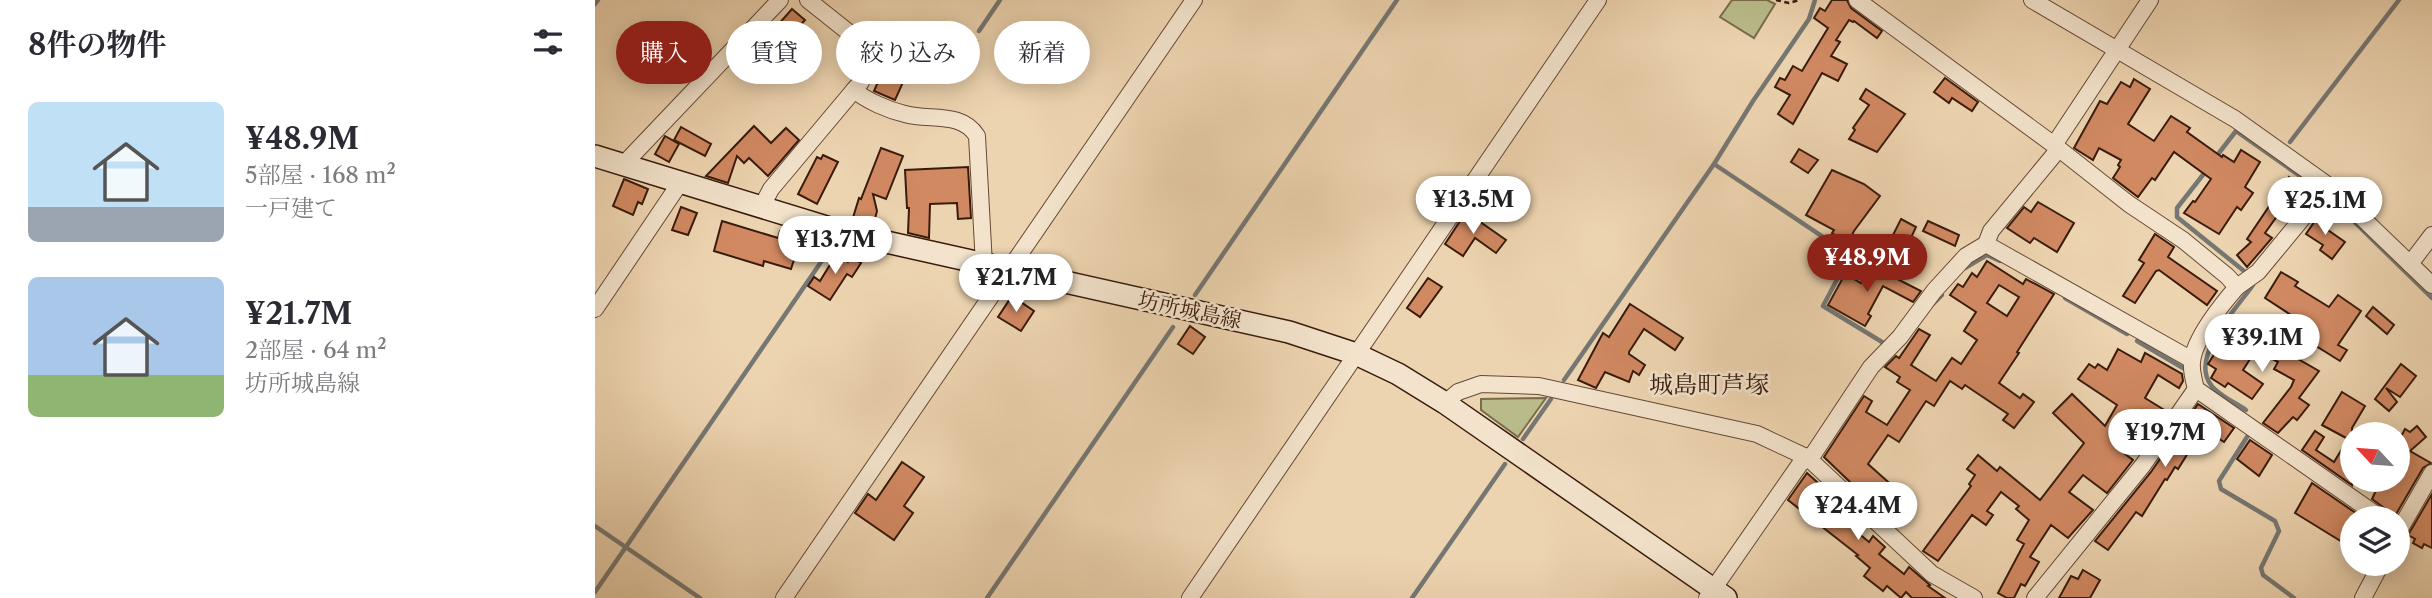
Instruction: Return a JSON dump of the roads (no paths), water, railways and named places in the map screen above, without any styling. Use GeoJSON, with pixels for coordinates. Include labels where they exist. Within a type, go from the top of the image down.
{"type":"FeatureCollection","features":[{"type":"Feature","properties":{"kind":"main road","name":"坊所城島線"},"geometry":{"type":"LineString","coordinates":[[595,156],[846,233],[1289,332],[1356,354],[1398,374],[1445,403],[1716,595]]}},
{"type":"Feature","properties":{"kind":"street"},"geometry":{"type":"LineString","coordinates":[[623,165],[781,0]]}},
{"type":"Feature","properties":{"kind":"street"},"geometry":{"type":"LineString","coordinates":[[761,208],[771,189],[860,82],[872,51],[808,0]]}},
{"type":"Feature","properties":{"kind":"street"},"geometry":{"type":"LineString","coordinates":[[784,598],[1194,0]]}},
{"type":"Feature","properties":{"kind":"street"},"geometry":{"type":"LineString","coordinates":[[1190,598],[1598,0]]}},
{"type":"Feature","properties":{"kind":"street"},"geometry":{"type":"LineString","coordinates":[[1857,0],[2183,240],[2237,287]]}},
{"type":"Feature","properties":{"kind":"street"},"geometry":{"type":"LineString","coordinates":[[2032,0],[2235,119],[2329,186],[2432,285]]}},
{"type":"Feature","properties":{"kind":"street"},"geometry":{"type":"LineString","coordinates":[[1716,595],[1800,464],[1808,458],[1871,367],[1900,337],[1934,291],[1965,256],[1986,244],[1991,231],[2056,148],[2150,0]]}},
{"type":"Feature","properties":{"kind":"street"},"geometry":{"type":"LineString","coordinates":[[854,90],[861,96],[905,115],[961,121],[971,126],[977,136],[984,265]]}},
{"type":"Feature","properties":{"kind":"street"},"geometry":{"type":"LineString","coordinates":[[595,309],[680,183]]}},
{"type":"Feature","properties":{"kind":"street"},"geometry":{"type":"LineString","coordinates":[[2035,598],[2143,465],[2196,389],[2192,360],[2197,345],[2213,319],[2237,287],[2258,272],[2329,186]]}},
{"type":"Feature","properties":{"kind":"street"},"geometry":{"type":"LineString","coordinates":[[2410,264],[2432,235]]}},
{"type":"Feature","properties":{"kind":"street"},"geometry":{"type":"LineString","coordinates":[[1986,244],[2192,360]]}},
{"type":"Feature","properties":{"kind":"street"},"geometry":{"type":"LineString","coordinates":[[1445,403],[1458,392],[1481,384],[1539,386],[1757,434],[1808,458],[1933,575],[1974,598]]}},
{"type":"Feature","properties":{"kind":"street"},"geometry":{"type":"LineString","coordinates":[[2196,389],[2364,506]]}},
{"type":"Feature","properties":{"kind":"street"},"geometry":{"type":"LineString","coordinates":[[2410,511],[2432,473]]}},
{"type":"Feature","properties":{"kind":"street"},"geometry":{"type":"LineString","coordinates":[[2363,598],[2375,576]]}},
{"type":"Feature","properties":{"kind":"waterway"},"geometry":{"type":"LineString","coordinates":[[595,4],[598,0]]}},
{"type":"Feature","properties":{"kind":"waterway"},"geometry":{"type":"LineString","coordinates":[[980,30],[1000,0]]}},
{"type":"Feature","properties":{"kind":"waterway"},"geometry":{"type":"LineString","coordinates":[[1195,295],[1397,0]]}},
{"type":"Feature","properties":{"kind":"waterway"},"geometry":{"type":"LineString","coordinates":[[1564,380],[1714,164],[1809,19],[1815,0]]}},
{"type":"Feature","properties":{"kind":"waterway"},"geometry":{"type":"LineString","coordinates":[[2290,142],[2399,0]]}},
{"type":"Feature","properties":{"kind":"waterway"},"geometry":{"type":"LineString","coordinates":[[2215,158],[2236,131],[2317,188]]}},
{"type":"Feature","properties":{"kind":"waterway"},"geometry":{"type":"LineString","coordinates":[[1714,164],[1850,255],[1823,306],[1882,342]]}},
{"type":"Feature","properties":{"kind":"waterway"},"geometry":{"type":"LineString","coordinates":[[2206,171],[2177,208],[2177,217],[2244,271]]}},
{"type":"Feature","properties":{"kind":"waterway"},"geometry":{"type":"LineString","coordinates":[[2329,197],[2432,298]]}},
{"type":"Feature","properties":{"kind":"waterway"},"geometry":{"type":"LineString","coordinates":[[595,592],[832,246]]}},
{"type":"Feature","properties":{"kind":"waterway"},"geometry":{"type":"LineString","coordinates":[[1965,268],[1987,255],[2000,261]]}},
{"type":"Feature","properties":{"kind":"waterway"},"geometry":{"type":"LineString","coordinates":[[2246,410],[2214,389],[2206,374],[2206,361],[2218,333],[2253,285]]}},
{"type":"Feature","properties":{"kind":"waterway"},"geometry":{"type":"LineString","coordinates":[[1933,304],[1942,295]]}},
{"type":"Feature","properties":{"kind":"waterway"},"geometry":{"type":"LineString","coordinates":[[2065,298],[2127,334]]}},
{"type":"Feature","properties":{"kind":"waterway"},"geometry":{"type":"LineString","coordinates":[[987,598],[1173,327]]}},
{"type":"Feature","properties":{"kind":"waterway"},"geometry":{"type":"LineString","coordinates":[[2137,341],[2183,368]]}},
{"type":"Feature","properties":{"kind":"waterway"},"geometry":{"type":"LineString","coordinates":[[1523,439],[1551,399]]}},
{"type":"Feature","properties":{"kind":"waterway"},"geometry":{"type":"LineString","coordinates":[[2247,437],[2219,481],[2221,489],[2275,521],[2279,531],[2261,568],[2263,575],[2294,598]]}},
{"type":"Feature","properties":{"kind":"waterway"},"geometry":{"type":"LineString","coordinates":[[1412,598],[1505,464]]}},
{"type":"Feature","properties":{"kind":"waterway"},"geometry":{"type":"LineString","coordinates":[[595,526],[700,598]]}},
{"type":"Feature","properties":{"kind":"district","name":"城島町芦塚"},"geometry":{"type":"Point","coordinates":[1709,384]}}]}
